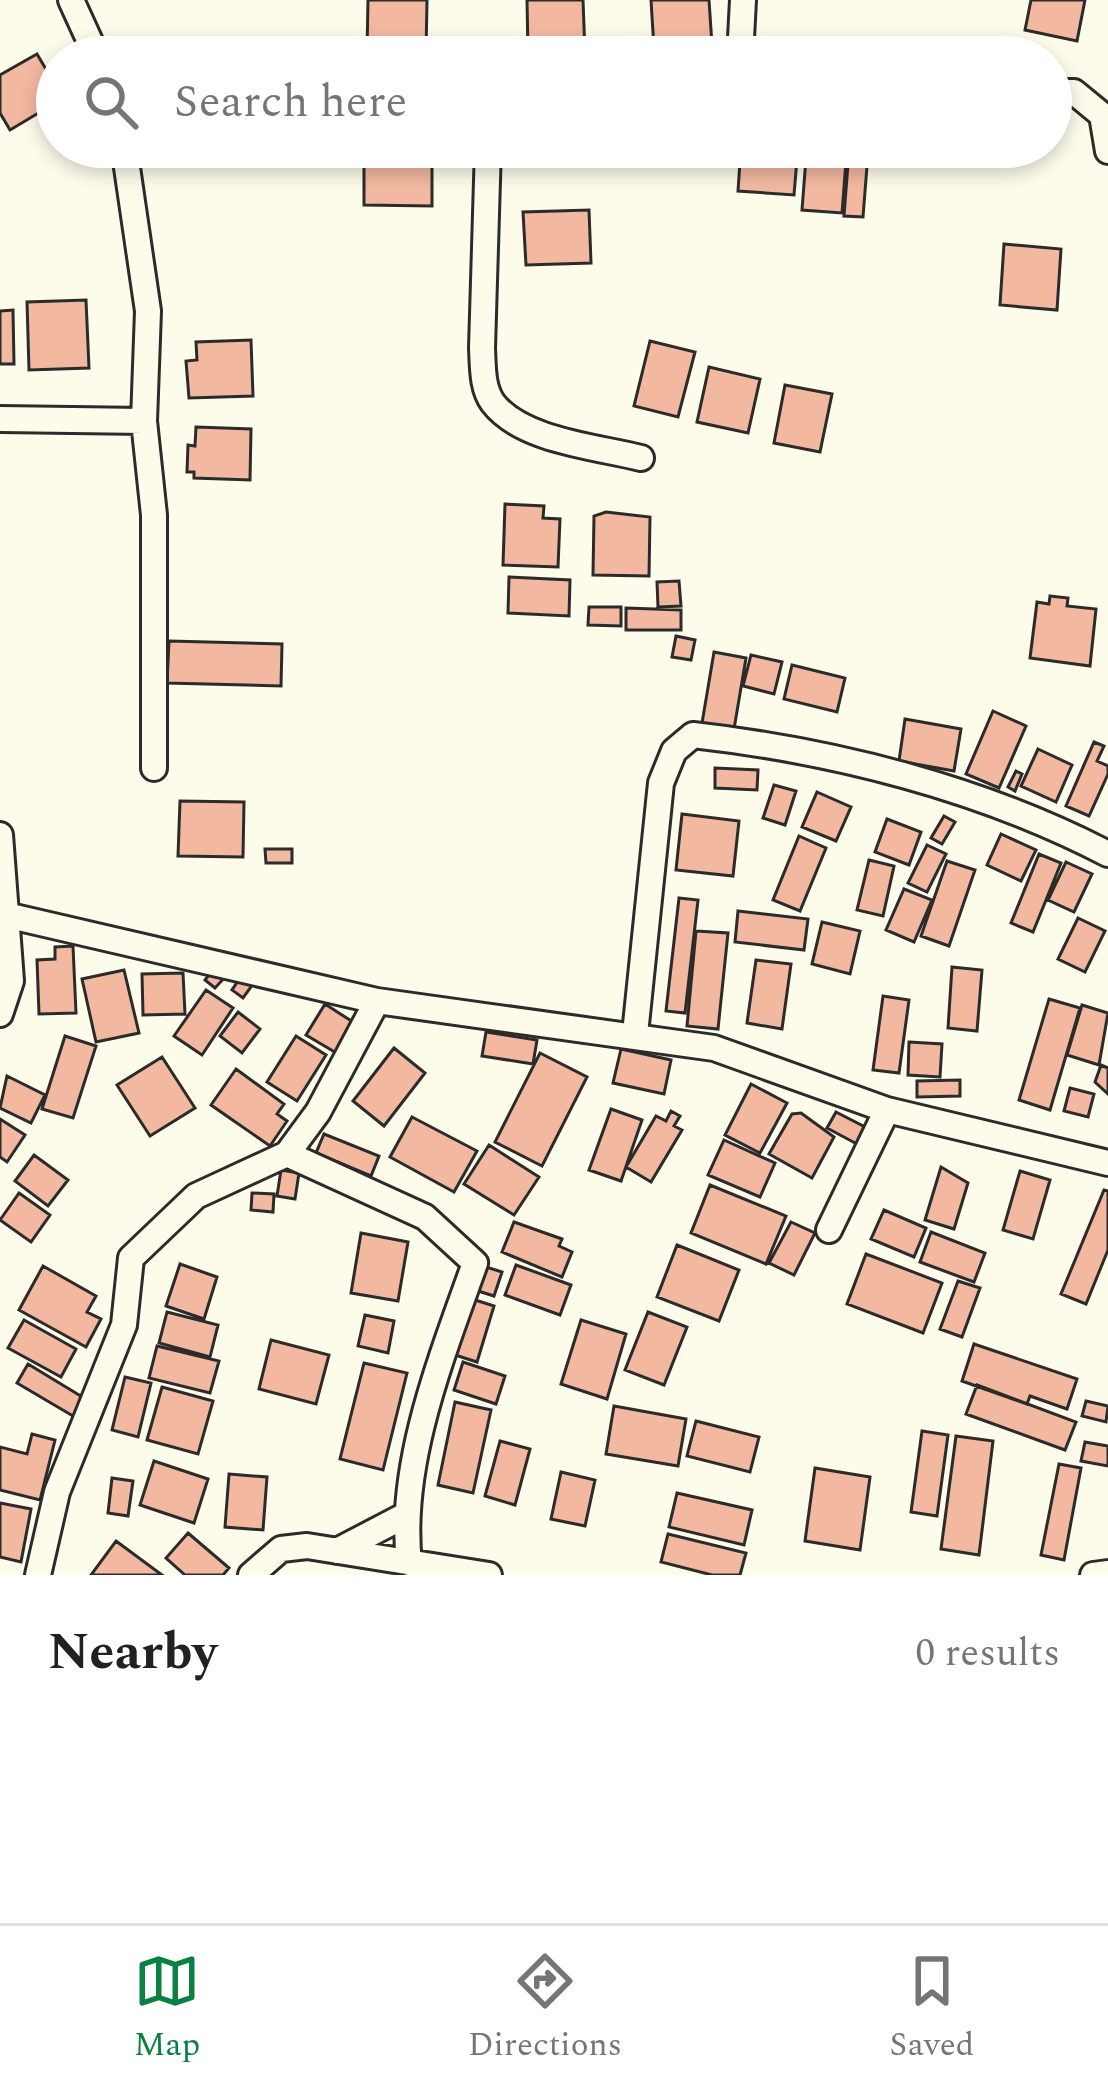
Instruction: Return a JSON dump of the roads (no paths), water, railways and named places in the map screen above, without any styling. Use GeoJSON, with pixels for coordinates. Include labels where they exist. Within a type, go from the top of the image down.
{"type":"FeatureCollection","features":[{"type":"Feature","properties":{"kind":"street"},"geometry":{"type":"LineString","coordinates":[[70,0],[87,36]]}},
{"type":"Feature","properties":{"kind":"street"},"geometry":{"type":"LineString","coordinates":[[741,36],[742,0]]}},
{"type":"Feature","properties":{"kind":"street"},"geometry":{"type":"LineString","coordinates":[[1072,92],[1102,116],[1108,151]]}},
{"type":"Feature","properties":{"kind":"street"},"geometry":{"type":"LineString","coordinates":[[127,168],[148,311],[143,422],[154,515],[154,768]]}},
{"type":"Feature","properties":{"kind":"street"},"geometry":{"type":"LineString","coordinates":[[487,168],[482,348],[483,381],[492,402],[512,420],[540,431],[641,458]]}},
{"type":"Feature","properties":{"kind":"street"},"geometry":{"type":"LineString","coordinates":[[0,419],[143,422]]}},
{"type":"Feature","properties":{"kind":"street"},"geometry":{"type":"LineString","coordinates":[[635,1034],[661,783],[674,751],[693,736],[779,745],[940,786],[1108,854]]}},
{"type":"Feature","properties":{"kind":"street"},"geometry":{"type":"LineString","coordinates":[[0,835],[10,981],[0,1015]]}},
{"type":"Feature","properties":{"kind":"street"},"geometry":{"type":"LineString","coordinates":[[6,915],[377,1001],[714,1048],[887,1110],[1108,1163]]}},
{"type":"Feature","properties":{"kind":"street"},"geometry":{"type":"LineString","coordinates":[[38,1575],[57,1492],[124,1325],[131,1258],[196,1196],[287,1154],[318,1112],[377,1001]]}},
{"type":"Feature","properties":{"kind":"street"},"geometry":{"type":"LineString","coordinates":[[829,1230],[887,1110]]}},
{"type":"Feature","properties":{"kind":"street"},"geometry":{"type":"LineString","coordinates":[[287,1154],[424,1216],[475,1263],[443,1351],[404,1516],[410,1563]]}},
{"type":"Feature","properties":{"kind":"street"},"geometry":{"type":"LineString","coordinates":[[337,1551],[404,1516]]}},
{"type":"Feature","properties":{"kind":"street"},"geometry":{"type":"LineString","coordinates":[[251,1575],[280,1549],[337,1551],[489,1575]]}},
{"type":"Feature","properties":{"kind":"street"},"geometry":{"type":"LineString","coordinates":[[1093,1575],[1108,1573]]}}]}
